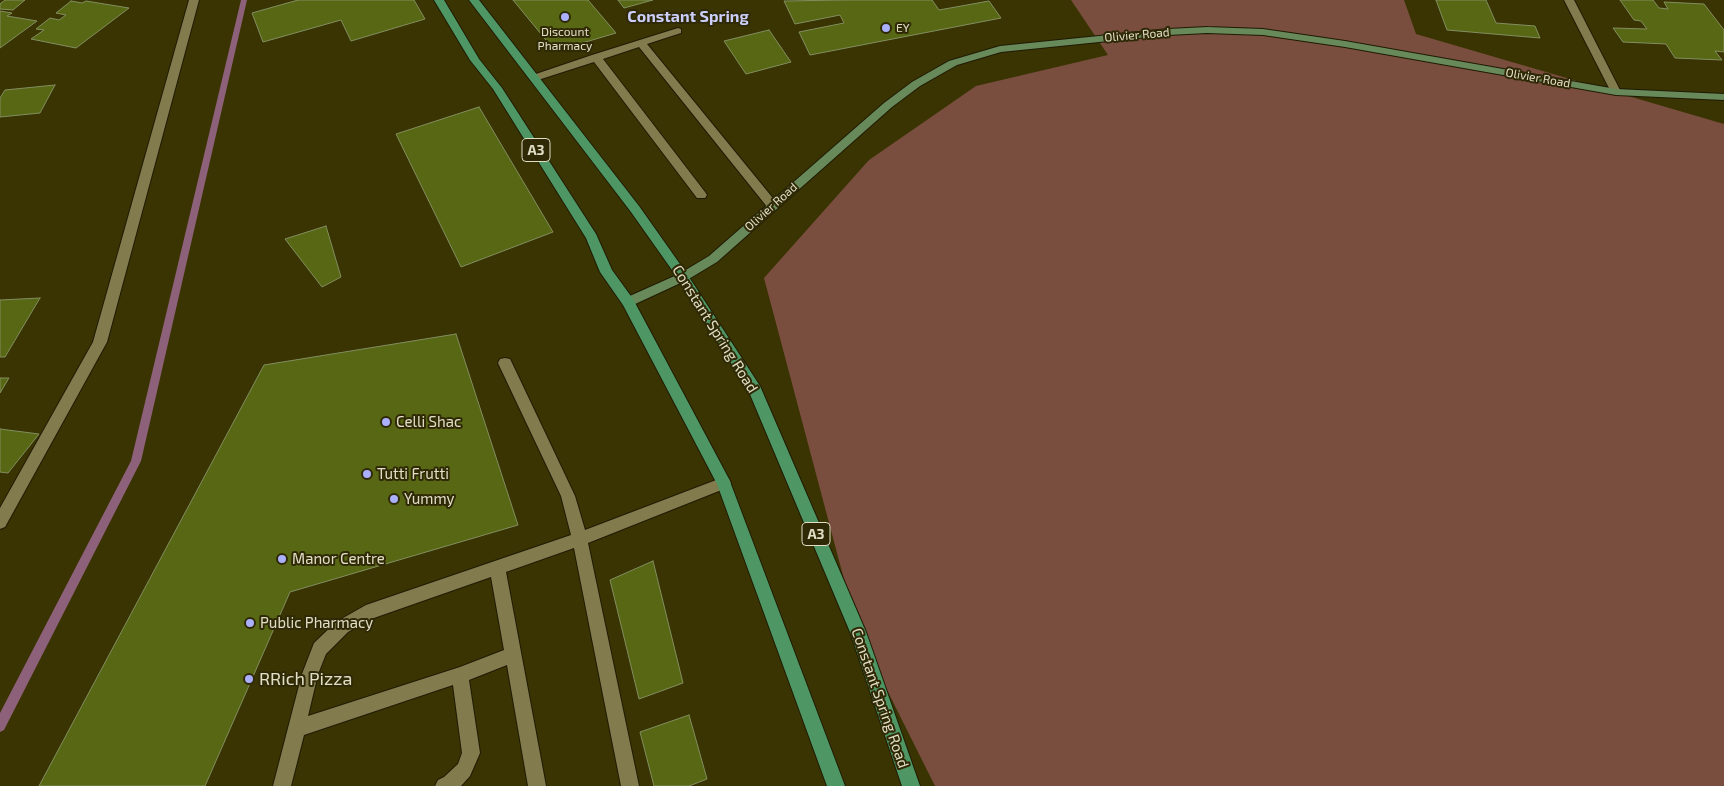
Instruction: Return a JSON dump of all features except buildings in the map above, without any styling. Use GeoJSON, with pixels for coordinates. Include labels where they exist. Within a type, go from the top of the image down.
{"type":"FeatureCollection","features":[{"type":"Feature","properties":{"kind":"main road","name":"A3"},"geometry":{"type":"LineString","coordinates":[[439,0],[475,60],[497,88],[586,228],[606,272],[628,302],[724,483],[836,786]]}},
{"type":"Feature","properties":{"kind":"main road","name":"Constant Spring Road"},"geometry":{"type":"LineString","coordinates":[[474,0],[683,276],[755,390],[858,632],[911,786]]}},
{"type":"Feature","properties":{"kind":"main road","name":"Olivier Road"},"geometry":{"type":"LineString","coordinates":[[628,302],[683,276],[713,259],[772,205],[888,105],[916,84],[953,63],[1000,50],[1168,32],[1207,30],[1263,32],[1354,45],[1616,92],[1724,97]]}},
{"type":"Feature","properties":{"kind":"street"},"geometry":{"type":"LineString","coordinates":[[0,522],[100,342],[194,0]]}},
{"type":"Feature","properties":{"kind":"street"},"geometry":{"type":"LineString","coordinates":[[1569,0],[1616,92]]}},
{"type":"Feature","properties":{"kind":"street"},"geometry":{"type":"LineString","coordinates":[[534,78],[678,31]]}},
{"type":"Feature","properties":{"kind":"street"},"geometry":{"type":"LineString","coordinates":[[642,44],[772,205]]}},
{"type":"Feature","properties":{"kind":"street"},"geometry":{"type":"LineString","coordinates":[[596,57],[701,195]]}},
{"type":"Feature","properties":{"kind":"street"},"geometry":{"type":"LineString","coordinates":[[505,363],[568,496],[580,539],[630,786]]}},
{"type":"Feature","properties":{"kind":"street"},"geometry":{"type":"LineString","coordinates":[[282,786],[310,674],[320,648],[342,627],[366,613],[580,539],[724,483]]}},
{"type":"Feature","properties":{"kind":"street"},"geometry":{"type":"LineString","coordinates":[[497,568],[537,786]]}},
{"type":"Feature","properties":{"kind":"street"},"geometry":{"type":"LineString","coordinates":[[297,728],[460,675],[513,655]]}},
{"type":"Feature","properties":{"kind":"street"},"geometry":{"type":"LineString","coordinates":[[444,786],[450,784],[464,770],[470,753],[460,675]]}},
{"type":"Feature","properties":{"kind":"shaded area"},"geometry":{"type":"Polygon","coordinates":[[[1071,0],[1404,0],[1416,34],[1724,124],[1724,786],[935,786],[858,632],[764,278],[869,160],[976,86],[1108,55],[1071,0]]]}},
{"type":"Feature","properties":{"kind":"waterway"},"geometry":{"type":"LineString","coordinates":[[0,726],[136,461],[244,0]]}},
{"type":"Feature","properties":{"kind":"place","name":"Discount Pharmacy"},"geometry":{"type":"Point","coordinates":[565,17]}},
{"type":"Feature","properties":{"kind":"place","name":"EY"},"geometry":{"type":"Point","coordinates":[886,28]}},
{"type":"Feature","properties":{"kind":"place","name":"Celli Shac"},"geometry":{"type":"Point","coordinates":[386,422]}},
{"type":"Feature","properties":{"kind":"place","name":"Tutti Frutti"},"geometry":{"type":"Point","coordinates":[367,474]}},
{"type":"Feature","properties":{"kind":"place","name":"Yummy"},"geometry":{"type":"Point","coordinates":[394,499]}},
{"type":"Feature","properties":{"kind":"place","name":"Manor Centre"},"geometry":{"type":"Point","coordinates":[282,559]}},
{"type":"Feature","properties":{"kind":"place","name":"Public Pharmacy"},"geometry":{"type":"Point","coordinates":[250,623]}},
{"type":"Feature","properties":{"kind":"place","name":"RRich Pizza"},"geometry":{"type":"Point","coordinates":[249,679]}},
{"type":"Feature","properties":{"kind":"district","name":"Constant Spring"},"geometry":{"type":"Point","coordinates":[688,17]}}]}
